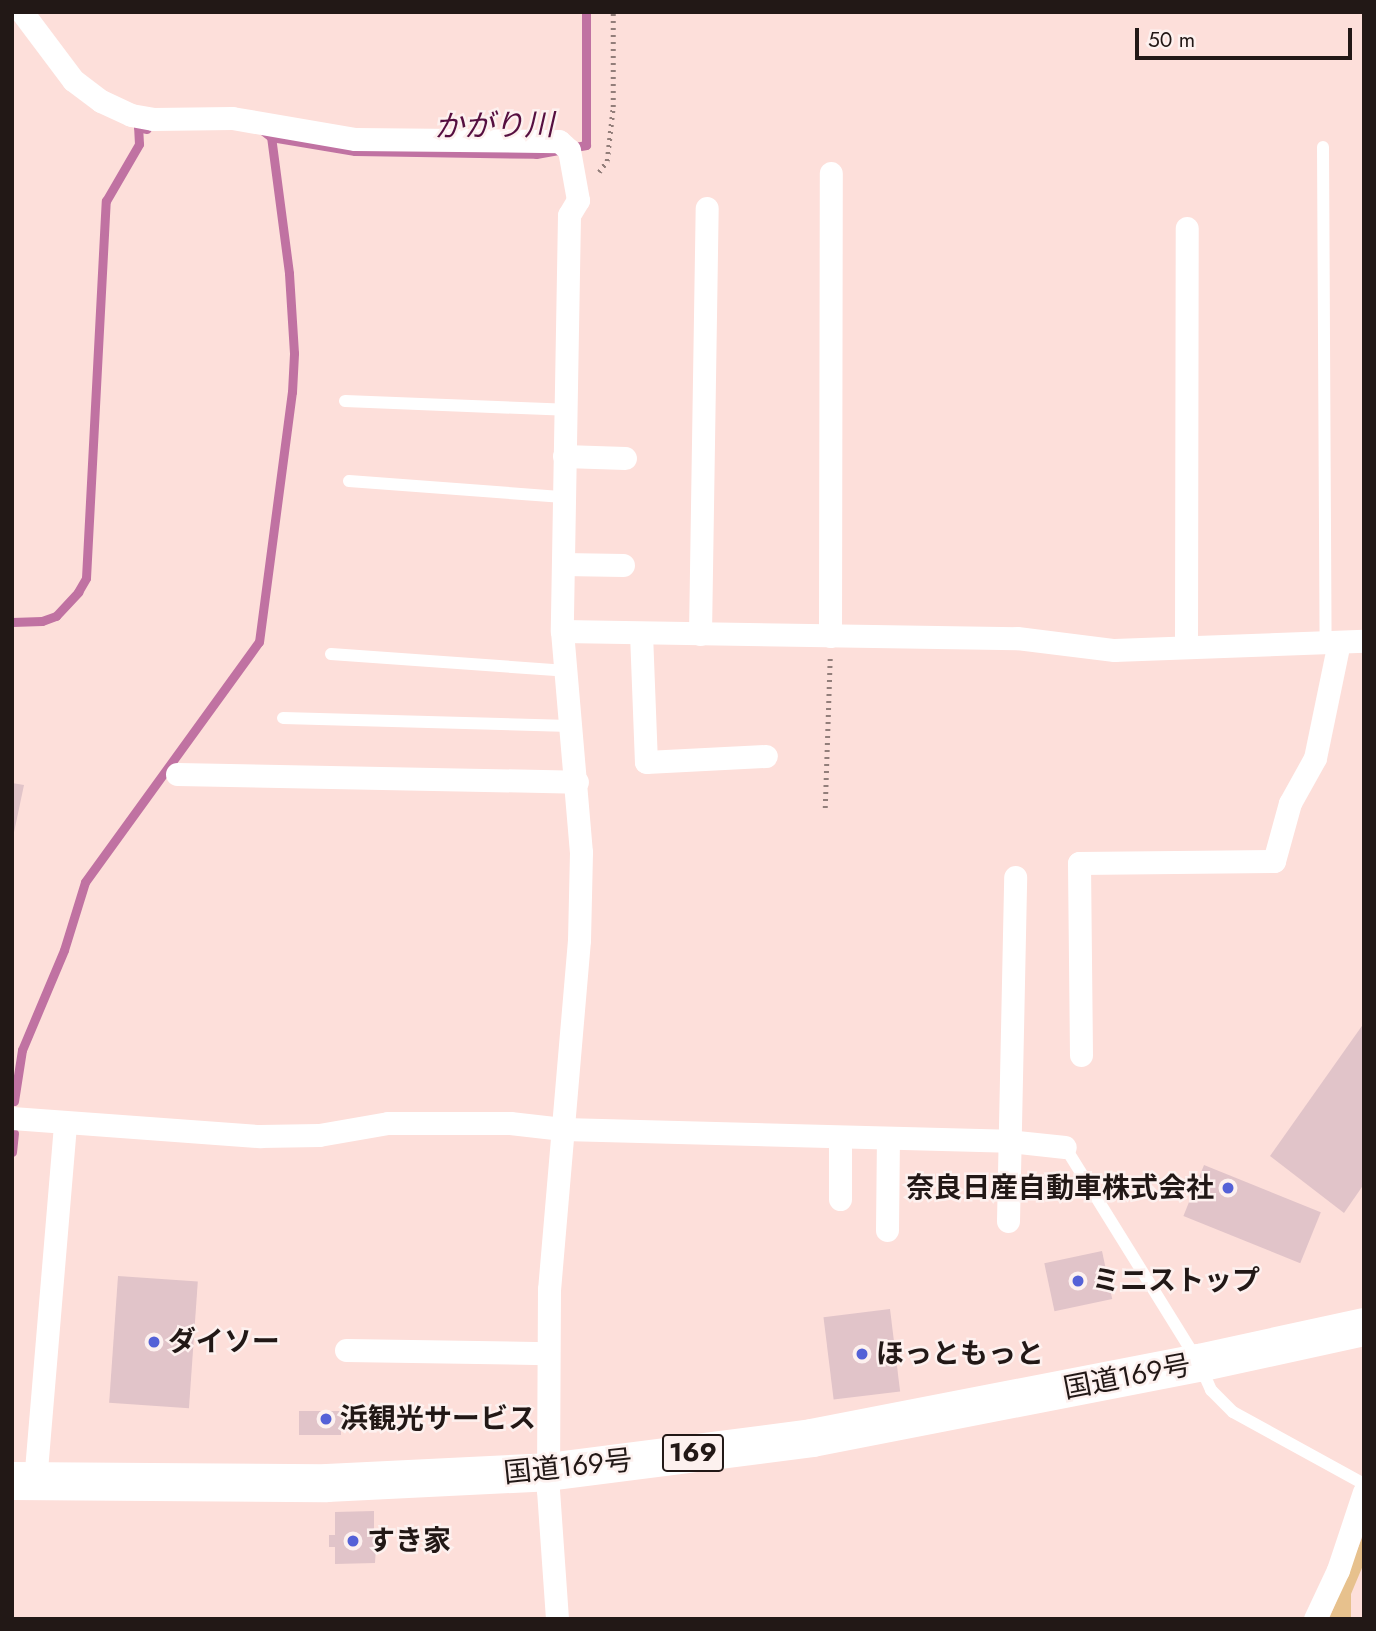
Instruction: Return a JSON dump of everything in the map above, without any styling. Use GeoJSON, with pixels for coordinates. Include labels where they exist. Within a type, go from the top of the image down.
{"type":"FeatureCollection","features":[{"type":"Feature","properties":{"kind":"highway","name":"国道169号"},"geometry":{"type":"LineString","coordinates":[[24,1482],[327,1483],[548,1472],[811,1438],[1199,1363],[1364,1327]]}},
{"type":"Feature","properties":{"kind":"street"},"geometry":{"type":"LineString","coordinates":[[22,12],[73,80],[101,101],[131,116],[153,119],[232,118],[355,139],[559,141],[569,150],[578,200],[569,215],[562,631],[581,852],[579,940],[549,1289],[548,1472],[556,1619]]}},
{"type":"Feature","properties":{"kind":"street"},"geometry":{"type":"LineString","coordinates":[[830,636],[831,173]]}},
{"type":"Feature","properties":{"kind":"street"},"geometry":{"type":"LineString","coordinates":[[701,634],[707,208]]}},
{"type":"Feature","properties":{"kind":"street"},"geometry":{"type":"LineString","coordinates":[[1186,647],[1187,228]]}},
{"type":"Feature","properties":{"kind":"street"},"geometry":{"type":"LineString","coordinates":[[564,456],[625,458]]}},
{"type":"Feature","properties":{"kind":"street"},"geometry":{"type":"LineString","coordinates":[[563,564],[623,565]]}},
{"type":"Feature","properties":{"kind":"street"},"geometry":{"type":"LineString","coordinates":[[562,631],[1017,638],[1114,650],[1364,641]]}},
{"type":"Feature","properties":{"kind":"street"},"geometry":{"type":"LineString","coordinates":[[641,633],[646,762],[766,756]]}},
{"type":"Feature","properties":{"kind":"street"},"geometry":{"type":"LineString","coordinates":[[1081,1055],[1079,863],[1274,861],[1290,803],[1315,758],[1332,642]]}},
{"type":"Feature","properties":{"kind":"street"},"geometry":{"type":"LineString","coordinates":[[177,774],[577,782]]}},
{"type":"Feature","properties":{"kind":"street"},"geometry":{"type":"LineString","coordinates":[[1008,1221],[1015,877]]}},
{"type":"Feature","properties":{"kind":"street"},"geometry":{"type":"LineString","coordinates":[[12,1118],[260,1136],[319,1135],[388,1124],[510,1123],[563,1129],[888,1140],[1008,1141],[1065,1147]]}},
{"type":"Feature","properties":{"kind":"street"},"geometry":{"type":"LineString","coordinates":[[24,1482],[65,1123]]}},
{"type":"Feature","properties":{"kind":"street"},"geometry":{"type":"LineString","coordinates":[[840,1138],[840,1199]]}},
{"type":"Feature","properties":{"kind":"street"},"geometry":{"type":"LineString","coordinates":[[887,1230],[888,1140]]}},
{"type":"Feature","properties":{"kind":"street"},"geometry":{"type":"LineString","coordinates":[[346,1350],[548,1353]]}},
{"type":"Feature","properties":{"kind":"street"},"geometry":{"type":"LineString","coordinates":[[1315,1619],[1338,1570],[1364,1492]]}},
{"type":"Feature","properties":{"kind":"lane"},"geometry":{"type":"LineString","coordinates":[[1323,147],[1332,642]]}},
{"type":"Feature","properties":{"kind":"lane"},"geometry":{"type":"LineString","coordinates":[[345,401],[566,410]]}},
{"type":"Feature","properties":{"kind":"lane"},"geometry":{"type":"LineString","coordinates":[[349,481],[563,497]]}},
{"type":"Feature","properties":{"kind":"lane"},"geometry":{"type":"LineString","coordinates":[[331,654],[566,671]]}},
{"type":"Feature","properties":{"kind":"lane"},"geometry":{"type":"LineString","coordinates":[[283,718],[570,726]]}},
{"type":"Feature","properties":{"kind":"lane"},"geometry":{"type":"LineString","coordinates":[[1065,1147],[1199,1363],[1211,1390],[1233,1412],[1364,1484]]}},
{"type":"Feature","properties":{"kind":"path"},"geometry":{"type":"LineString","coordinates":[[576,204],[607,162],[614,107],[613,12]]}},
{"type":"Feature","properties":{"kind":"path"},"geometry":{"type":"LineString","coordinates":[[825,808],[830,636]]}},
{"type":"Feature","properties":{"kind":"shaded area"},"geometry":{"type":"Polygon","coordinates":[[[1364,1533],[1364,1563],[1351,1594],[1351,1619],[1329,1619],[1364,1533]]]}},
{"type":"Feature","properties":{"kind":"building"},"geometry":{"type":"Polygon","coordinates":[[[12,783],[24,785],[13,837],[12,837],[12,783]]]}},
{"type":"Feature","properties":{"kind":"building"},"geometry":{"type":"Polygon","coordinates":[[[1364,1023],[1364,1184],[1344,1213],[1270,1156],[1364,1023]]]}},
{"type":"Feature","properties":{"kind":"building","name":"奈良日産自動車株式会社"},"geometry":{"type":"Polygon","coordinates":[[[1204,1165],[1321,1212],[1300,1263],[1183,1216],[1204,1165]]]}},
{"type":"Feature","properties":{"kind":"building","name":"ミニストップ"},"geometry":{"type":"Polygon","coordinates":[[[1102,1251],[1112,1299],[1054,1311],[1044,1263],[1102,1251]]]}},
{"type":"Feature","properties":{"kind":"building","name":"ダイソー"},"geometry":{"type":"Polygon","coordinates":[[[118,1276],[198,1282],[189,1408],[109,1403],[118,1276]]]}},
{"type":"Feature","properties":{"kind":"building","name":"ほっともっと"},"geometry":{"type":"Polygon","coordinates":[[[890,1309],[900,1391],[834,1400],[823,1317],[890,1309]]]}},
{"type":"Feature","properties":{"kind":"building","name":"浜観光サービス"},"geometry":{"type":"Polygon","coordinates":[[[299,1411],[353,1411],[353,1426],[341,1426],[341,1435],[299,1435],[299,1411]]]}},
{"type":"Feature","properties":{"kind":"building","name":"すき家"},"geometry":{"type":"Polygon","coordinates":[[[374,1511],[374,1532],[377,1532],[375,1563],[335,1564],[335,1547],[329,1547],[329,1535],[335,1535],[335,1512],[374,1511]]]}},
{"type":"Feature","properties":{"kind":"waterway","name":"かがり川"},"geometry":{"type":"LineString","coordinates":[[271,137],[355,151],[536,154],[586,145],[586,12]]}},
{"type":"Feature","properties":{"kind":"waterway"},"geometry":{"type":"LineString","coordinates":[[12,622],[42,621],[56,616],[78,592],[86,578],[106,201],[139,144],[138,127],[147,129]]}},
{"type":"Feature","properties":{"kind":"waterway"},"geometry":{"type":"LineString","coordinates":[[14,1101],[22,1050],[64,950],[85,882],[259,642],[292,392],[294,353],[289,273],[271,137],[262,130]]}},
{"type":"Feature","properties":{"kind":"waterway"},"geometry":{"type":"LineString","coordinates":[[12,1152],[14,1133]]}},
{"type":"Feature","properties":{"kind":"place","name":"奈良日産自動車株式会社"},"geometry":{"type":"Point","coordinates":[1228,1188]}},
{"type":"Feature","properties":{"kind":"place","name":"ミニストップ"},"geometry":{"type":"Point","coordinates":[1078,1281]}},
{"type":"Feature","properties":{"kind":"place","name":"ダイソー"},"geometry":{"type":"Point","coordinates":[154,1342]}},
{"type":"Feature","properties":{"kind":"place","name":"ほっともっと"},"geometry":{"type":"Point","coordinates":[862,1354]}},
{"type":"Feature","properties":{"kind":"place","name":"浜観光サービス"},"geometry":{"type":"Point","coordinates":[326,1419]}},
{"type":"Feature","properties":{"kind":"place","name":"すき家"},"geometry":{"type":"Point","coordinates":[353,1541]}}]}
